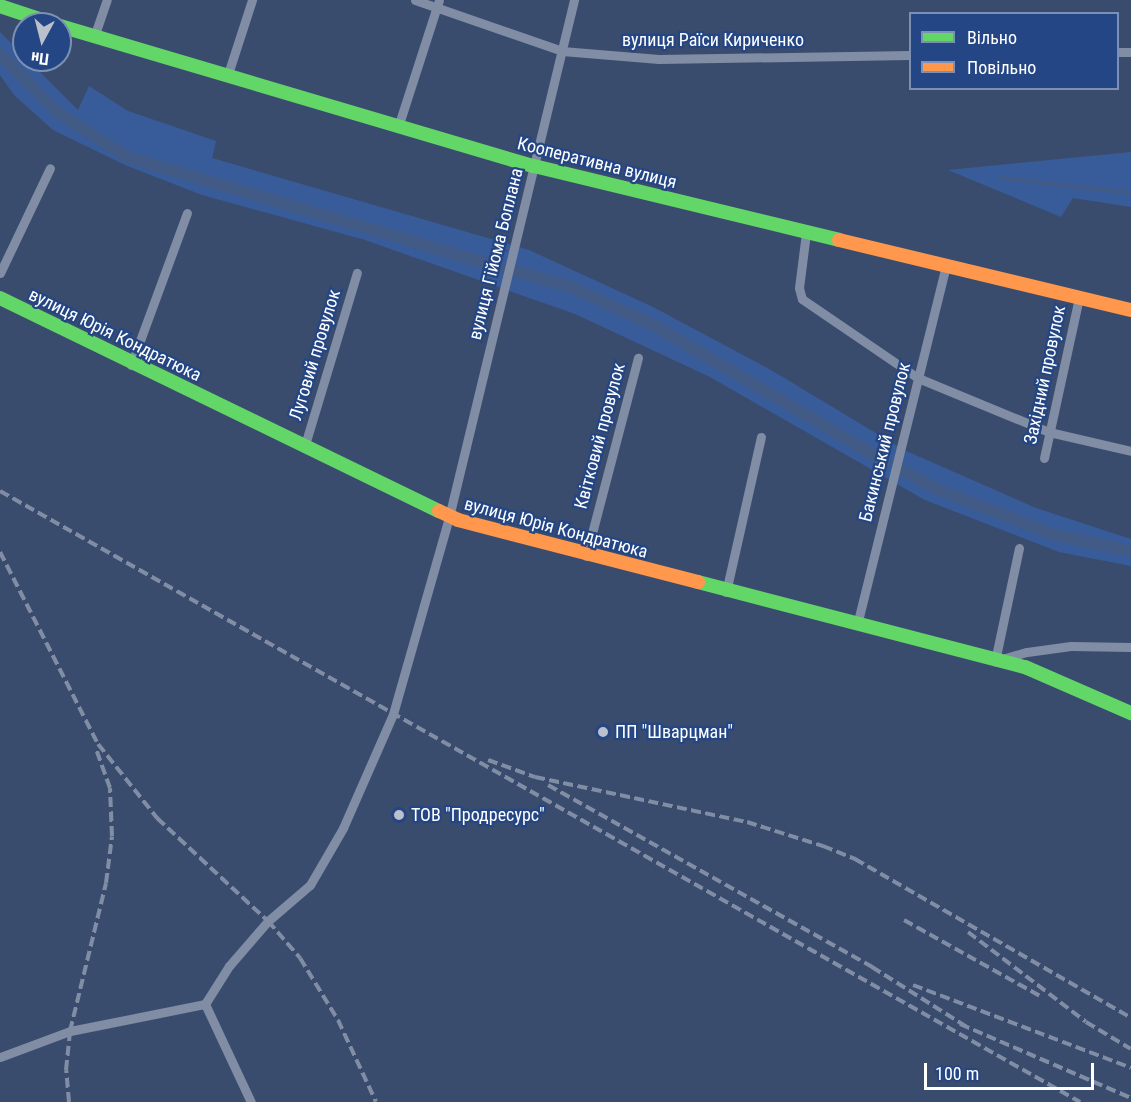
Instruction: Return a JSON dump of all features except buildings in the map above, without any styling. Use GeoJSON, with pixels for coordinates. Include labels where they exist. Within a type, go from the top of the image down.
{"type":"FeatureCollection","features":[{"type":"Feature","properties":{"kind":"street"},"geometry":{"type":"LineString","coordinates":[[94,37],[107,0]]}},
{"type":"Feature","properties":{"kind":"street"},"geometry":{"type":"LineString","coordinates":[[227,77],[252,0]]}},
{"type":"Feature","properties":{"kind":"street","name":"вулиця Раїси Кириченко"},"geometry":{"type":"LineString","coordinates":[[415,0],[437,4],[562,51],[659,59],[909,55]]}},
{"type":"Feature","properties":{"kind":"street","name":"вулиця Гійома Боплана"},"geometry":{"type":"LineString","coordinates":[[205,1004],[237,957],[268,921],[310,885],[343,828],[393,714],[448,517],[574,0]]}},
{"type":"Feature","properties":{"kind":"street"},"geometry":{"type":"LineString","coordinates":[[398,127],[437,4]]}},
{"type":"Feature","properties":{"kind":"street"},"geometry":{"type":"LineString","coordinates":[[0,6],[18,12]]}},
{"type":"Feature","properties":{"kind":"street","name":"Кооперативна вулиця"},"geometry":{"type":"LineString","coordinates":[[72,30],[534,166],[1131,310]]}},
{"type":"Feature","properties":{"kind":"street"},"geometry":{"type":"LineString","coordinates":[[0,273],[50,168]]}},
{"type":"Feature","properties":{"kind":"street"},"geometry":{"type":"LineString","coordinates":[[131,365],[187,213]]}},
{"type":"Feature","properties":{"kind":"street"},"geometry":{"type":"LineString","coordinates":[[806,233],[799,288],[802,299],[918,378],[1049,432],[1131,451]]}},
{"type":"Feature","properties":{"kind":"street","name":"Бакинський провулок"},"geometry":{"type":"LineString","coordinates":[[857,625],[946,266]]}},
{"type":"Feature","properties":{"kind":"street","name":"Луговий провулок"},"geometry":{"type":"LineString","coordinates":[[304,448],[357,273]]}},
{"type":"Feature","properties":{"kind":"street","name":"вулиця Юрія Кондратюка"},"geometry":{"type":"LineString","coordinates":[[0,298],[131,365],[448,517],[586,556],[995,661],[1068,684],[1131,713]]}},
{"type":"Feature","properties":{"kind":"street","name":"Західний провулок"},"geometry":{"type":"LineString","coordinates":[[1044,458],[1079,298]]}},
{"type":"Feature","properties":{"kind":"street","name":"Квітковий провулок"},"geometry":{"type":"LineString","coordinates":[[586,556],[638,358]]}},
{"type":"Feature","properties":{"kind":"street"},"geometry":{"type":"LineString","coordinates":[[726,592],[761,437]]}},
{"type":"Feature","properties":{"kind":"street"},"geometry":{"type":"LineString","coordinates":[[1019,548],[995,661],[1027,651],[1071,646],[1131,647]]}},
{"type":"Feature","properties":{"kind":"street"},"geometry":{"type":"LineString","coordinates":[[0,1057],[70,1031],[205,1004],[251,1102]]}},
{"type":"Feature","properties":{"kind":"shaded area"},"geometry":{"type":"Polygon","coordinates":[[[0,32],[12,44],[12,72],[40,72],[78,110],[89,86],[128,111],[216,141],[212,158],[529,250],[653,307],[771,370],[904,450],[1036,508],[1131,539],[1131,566],[1059,552],[925,500],[710,377],[575,314],[365,240],[202,195],[125,165],[53,130],[14,95],[0,75],[0,32]]]}},
{"type":"Feature","properties":{"kind":"shaded area"},"geometry":{"type":"Polygon","coordinates":[[[1131,152],[1131,207],[1073,198],[1061,217],[948,170],[1131,152]]]}},
{"type":"Feature","properties":{"kind":"waterway"},"geometry":{"type":"LineString","coordinates":[[0,54],[57,112],[127,157],[499,267]]}},
{"type":"Feature","properties":{"kind":"waterway"},"geometry":{"type":"LineString","coordinates":[[1001,178],[1131,193]]}},
{"type":"Feature","properties":{"kind":"waterway"},"geometry":{"type":"LineString","coordinates":[[518,272],[571,287],[655,326],[886,462]]}},
{"type":"Feature","properties":{"kind":"waterway"},"geometry":{"type":"LineString","coordinates":[[902,470],[939,490],[1055,535],[1131,551]]}},
{"type":"Feature","properties":{"kind":"railway"},"geometry":{"type":"LineString","coordinates":[[0,491],[1080,1102]]}},
{"type":"Feature","properties":{"kind":"railway"},"geometry":{"type":"LineString","coordinates":[[0,552],[98,744],[157,818],[268,921],[300,958],[338,1020],[376,1102]]}},
{"type":"Feature","properties":{"kind":"railway"},"geometry":{"type":"LineString","coordinates":[[69,1102],[66,1070],[70,1031],[106,883],[112,836],[110,788],[96,749]]}},
{"type":"Feature","properties":{"kind":"railway"},"geometry":{"type":"LineString","coordinates":[[488,760],[535,777],[747,822],[823,846],[855,859],[1131,1018]]}},
{"type":"Feature","properties":{"kind":"railway"},"geometry":{"type":"LineString","coordinates":[[548,785],[872,967],[967,1027]]}},
{"type":"Feature","properties":{"kind":"railway"},"geometry":{"type":"LineString","coordinates":[[904,920],[1042,997]]}},
{"type":"Feature","properties":{"kind":"railway"},"geometry":{"type":"LineString","coordinates":[[968,932],[1086,1022],[1131,1049]]}},
{"type":"Feature","properties":{"kind":"railway"},"geometry":{"type":"LineString","coordinates":[[913,985],[1131,1068]]}},
{"type":"Feature","properties":{"kind":"railway"},"geometry":{"type":"LineString","coordinates":[[960,1024],[1131,1098]]}},
{"type":"Feature","properties":{"kind":"traffic: fast"},"geometry":{"type":"LineString","coordinates":[[0,6],[18,12]]}},
{"type":"Feature","properties":{"kind":"traffic: fast"},"geometry":{"type":"LineString","coordinates":[[72,30],[534,166],[839,240]]}},
{"type":"Feature","properties":{"kind":"traffic: fast"},"geometry":{"type":"LineString","coordinates":[[0,298],[439,511]]}},
{"type":"Feature","properties":{"kind":"traffic: fast"},"geometry":{"type":"LineString","coordinates":[[698,582],[1025,667],[1131,713]]}},
{"type":"Feature","properties":{"kind":"traffic: slow"},"geometry":{"type":"LineString","coordinates":[[839,240],[1131,310]]}},
{"type":"Feature","properties":{"kind":"traffic: slow"},"geometry":{"type":"LineString","coordinates":[[439,511],[458,520],[698,582]]}},
{"type":"Feature","properties":{"kind":"place","name":"ПП \"Шварцман\""},"geometry":{"type":"Point","coordinates":[603,732]}},
{"type":"Feature","properties":{"kind":"place","name":"ТОВ \"Продресурс\""},"geometry":{"type":"Point","coordinates":[399,815]}}]}
